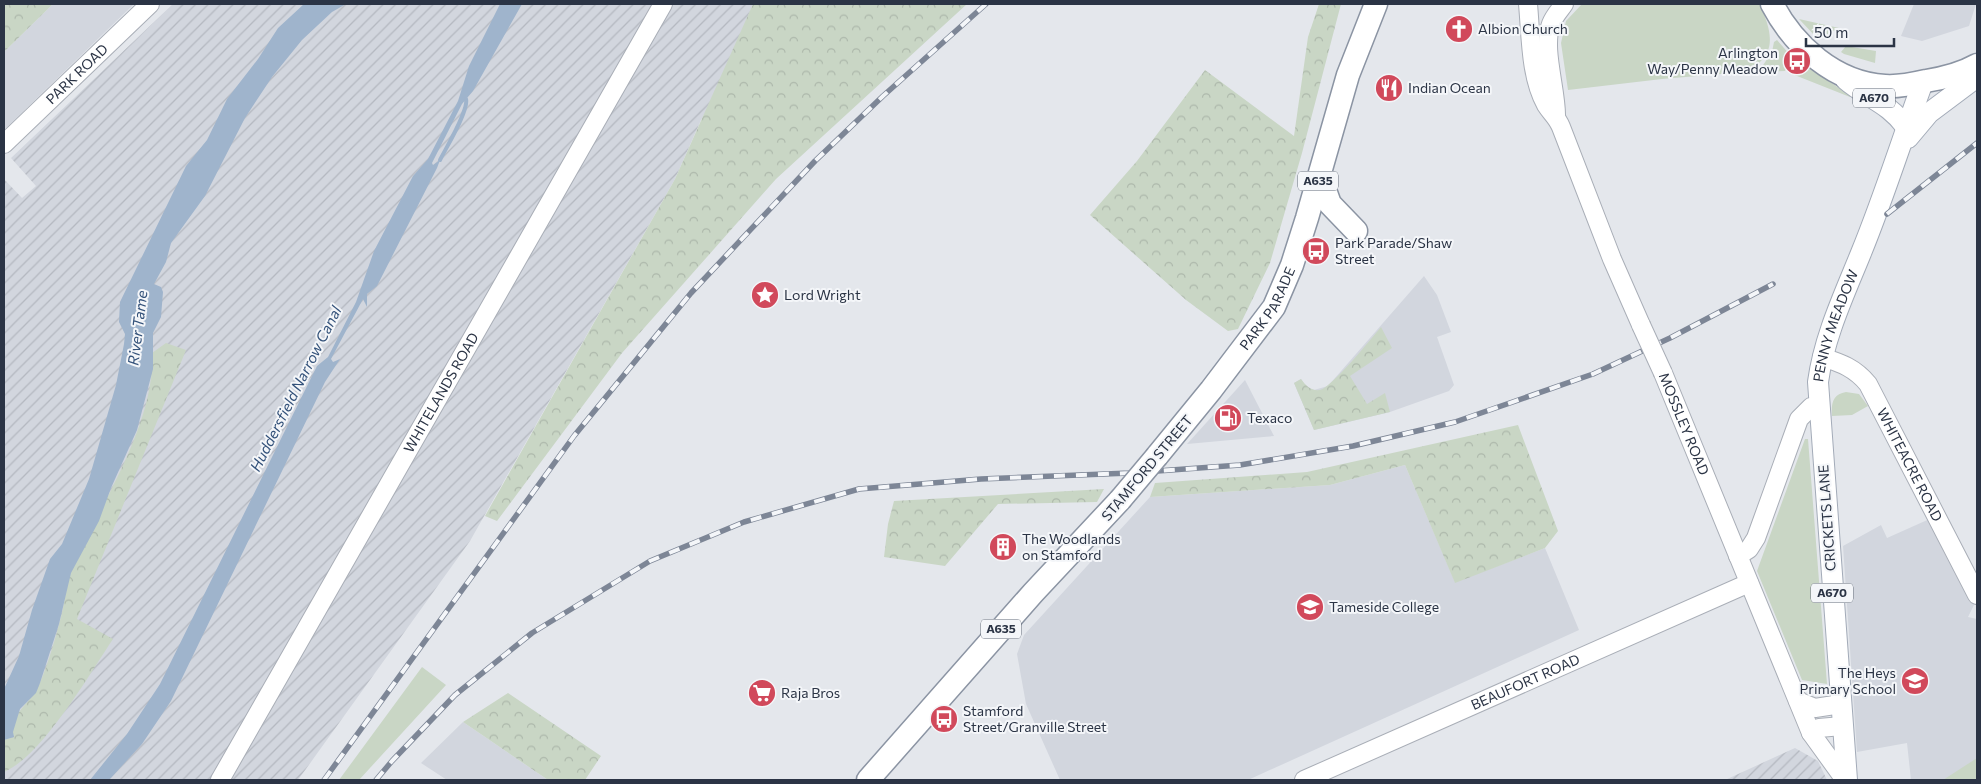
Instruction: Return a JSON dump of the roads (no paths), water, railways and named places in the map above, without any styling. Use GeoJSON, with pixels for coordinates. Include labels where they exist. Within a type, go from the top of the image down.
{"type":"FeatureCollection","features":[{"type":"Feature","properties":{"kind":"highway","name":"PARK PARADE"},"geometry":{"type":"LineString","coordinates":[[1241,349],[1272,279],[1313,156],[1333,81],[1359,4]]}},
{"type":"Feature","properties":{"kind":"highway","name":"PARK PARADE"},"geometry":{"type":"LineString","coordinates":[[1241,349],[1274,307],[1292,266],[1320,176],[1348,75],[1376,4]]}},
{"type":"Feature","properties":{"kind":"highway","name":"A670"},"geometry":{"type":"LineString","coordinates":[[1772,4],[1789,32],[1812,55],[1838,74],[1865,84],[1883,86],[1923,82]]}},
{"type":"Feature","properties":{"kind":"highway"},"geometry":{"type":"LineString","coordinates":[[1923,82],[1963,73],[1977,65]]}},
{"type":"Feature","properties":{"kind":"highway","name":"A635"},"geometry":{"type":"LineString","coordinates":[[1320,176],[1330,204],[1356,231]]}},
{"type":"Feature","properties":{"kind":"highway","name":"STAMFORD STREET"},"geometry":{"type":"LineString","coordinates":[[868,780],[1033,593],[1120,500],[1211,390],[1241,349]]}},
{"type":"Feature","properties":{"kind":"main road","name":"A670"},"geometry":{"type":"LineString","coordinates":[[1838,74],[1856,89],[1889,108],[1906,127]]}},
{"type":"Feature","properties":{"kind":"main road"},"geometry":{"type":"LineString","coordinates":[[1896,156],[1915,128],[1929,113],[1977,77]]}},
{"type":"Feature","properties":{"kind":"main road","name":"PENNY MEADOW"},"geometry":{"type":"LineString","coordinates":[[1818,406],[1818,382],[1822,357],[1847,284],[1861,254],[1923,82]]}},
{"type":"Feature","properties":{"kind":"main road","name":"CRICKETS LANE"},"geometry":{"type":"LineString","coordinates":[[1818,406],[1846,780]]}},
{"type":"Feature","properties":{"kind":"street","name":"PARK ROAD"},"geometry":{"type":"LineString","coordinates":[[4,144],[150,4]]}},
{"type":"Feature","properties":{"kind":"street","name":"WHITELANDS ROAD"},"geometry":{"type":"LineString","coordinates":[[220,780],[663,4]]}},
{"type":"Feature","properties":{"kind":"street"},"geometry":{"type":"LineString","coordinates":[[1528,4],[1536,75],[1546,105],[1556,114]]}},
{"type":"Feature","properties":{"kind":"street"},"geometry":{"type":"LineString","coordinates":[[1556,114],[1549,48],[1550,30],[1554,17],[1564,4]]}},
{"type":"Feature","properties":{"kind":"street","name":"MOSSLEY ROAD"},"geometry":{"type":"LineString","coordinates":[[1556,114],[1612,259],[1663,374],[1811,733],[1846,780]]}},
{"type":"Feature","properties":{"kind":"street","name":"WHITEACRE ROAD"},"geometry":{"type":"LineString","coordinates":[[1822,357],[1843,364],[1858,372],[1868,384],[1977,594]]}},
{"type":"Feature","properties":{"kind":"street"},"geometry":{"type":"LineString","coordinates":[[1738,556],[1749,549],[1756,538],[1799,419],[1811,407],[1818,406]]}},
{"type":"Feature","properties":{"kind":"street","name":"BEAUFORT ROAD"},"geometry":{"type":"LineString","coordinates":[[1304,780],[1749,583]]}},
{"type":"Feature","properties":{"kind":"street"},"geometry":{"type":"LineString","coordinates":[[1798,701],[1815,708],[1840,704]]}},
{"type":"Feature","properties":{"kind":"street"},"geometry":{"type":"LineString","coordinates":[[1811,733],[1819,728],[1842,726]]}},
{"type":"Feature","properties":{"kind":"water","name":"River Tame"},"geometry":{"type":"Polygon","coordinates":[[[304,4],[346,4],[332,12],[302,40],[272,77],[245,118],[205,196],[171,243],[166,262],[154,284],[161,287],[163,292],[161,317],[153,333],[153,369],[137,430],[111,488],[99,521],[71,573],[59,624],[36,693],[20,709],[13,732],[14,737],[4,740],[4,689],[19,656],[32,610],[50,559],[62,544],[89,479],[116,385],[125,334],[119,322],[120,302],[186,166],[207,140],[227,99],[258,59],[278,28],[304,4]]]}},
{"type":"Feature","properties":{"kind":"water"},"geometry":{"type":"Polygon","coordinates":[[[500,4],[522,4],[473,91],[462,104],[432,163],[433,165],[440,160],[437,168],[377,286],[367,294],[367,307],[363,299],[331,359],[333,362],[340,359],[325,382],[171,701],[142,744],[109,780],[90,780],[127,734],[160,684],[317,366],[328,357],[356,302],[374,251],[413,176],[428,159],[458,101],[469,66],[500,4]]]}},
{"type":"Feature","properties":{"kind":"waterway"},"geometry":{"type":"LineString","coordinates":[[440,160],[461,120],[466,99]]}},
{"type":"Feature","properties":{"kind":"railway"},"geometry":{"type":"LineString","coordinates":[[324,780],[574,436],[691,293],[815,161],[883,96],[986,4]]}},
{"type":"Feature","properties":{"kind":"railway"},"geometry":{"type":"LineString","coordinates":[[1887,214],[1977,143]]}},
{"type":"Feature","properties":{"kind":"railway"},"geometry":{"type":"LineString","coordinates":[[376,780],[455,695],[532,633],[650,561],[744,522],[859,489],[981,479],[1130,473],[1240,465],[1353,446],[1455,422],[1593,374],[1670,338],[1773,284]]}},
{"type":"Feature","properties":{"kind":"place","name":"Albion Church"},"geometry":{"type":"Point","coordinates":[1459,29]}},
{"type":"Feature","properties":{"kind":"place","name":"Arlington Way/Penny Meadow"},"geometry":{"type":"Point","coordinates":[1797,61]}},
{"type":"Feature","properties":{"kind":"place","name":"Indian Ocean"},"geometry":{"type":"Point","coordinates":[1389,88]}},
{"type":"Feature","properties":{"kind":"place","name":"Park Parade/Shaw Street"},"geometry":{"type":"Point","coordinates":[1316,251]}},
{"type":"Feature","properties":{"kind":"place","name":"Lord Wright"},"geometry":{"type":"Point","coordinates":[765,295]}},
{"type":"Feature","properties":{"kind":"place","name":"Texaco"},"geometry":{"type":"Point","coordinates":[1228,418]}},
{"type":"Feature","properties":{"kind":"place","name":"The Woodlands on Stamford"},"geometry":{"type":"Point","coordinates":[1003,547]}},
{"type":"Feature","properties":{"kind":"place","name":"Tameside College"},"geometry":{"type":"Point","coordinates":[1310,607]}},
{"type":"Feature","properties":{"kind":"place","name":"The Heys Primary School"},"geometry":{"type":"Point","coordinates":[1915,681]}},
{"type":"Feature","properties":{"kind":"place","name":"Raja Bros"},"geometry":{"type":"Point","coordinates":[762,693]}},
{"type":"Feature","properties":{"kind":"place","name":"Stamford Street/Granville Street"},"geometry":{"type":"Point","coordinates":[944,719]}},
{"type":"Feature","properties":{"kind":"water label","name":"Huddersfield Narrow Canal"},"geometry":{"type":"Point","coordinates":[296,389]}}]}
